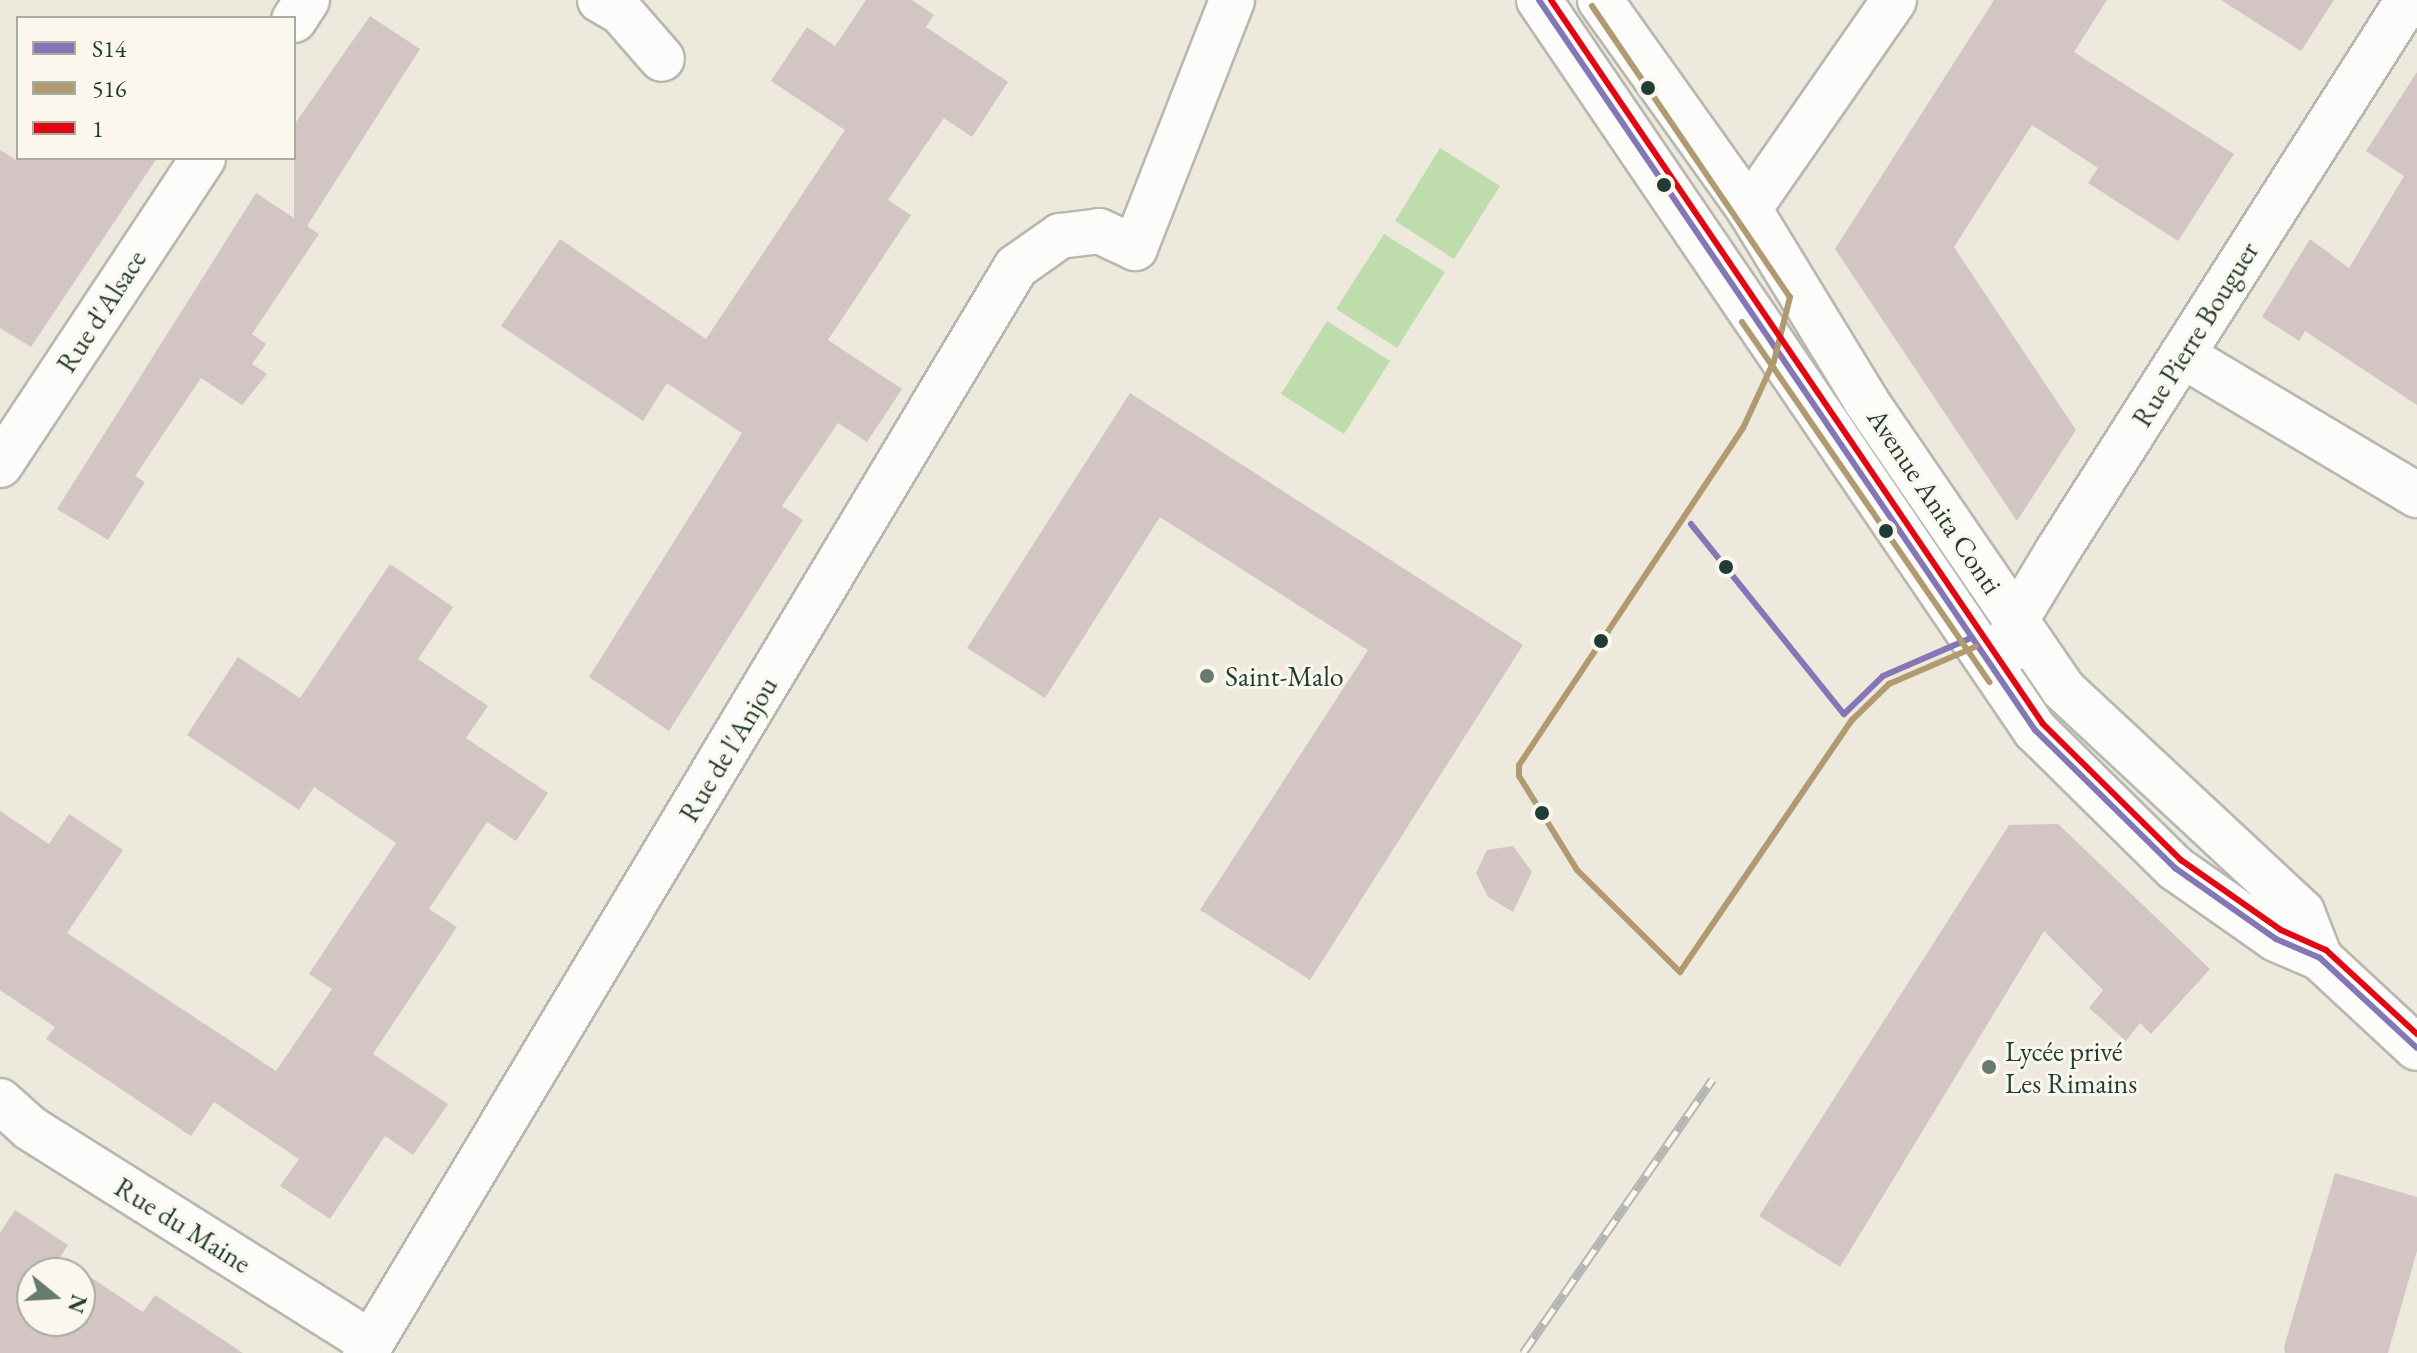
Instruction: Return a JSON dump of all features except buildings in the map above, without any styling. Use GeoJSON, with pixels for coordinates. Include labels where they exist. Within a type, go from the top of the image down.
{"type":"FeatureCollection","features":[{"type":"Feature","properties":{"kind":"street"},"geometry":{"type":"LineString","coordinates":[[296,17],[307,0]]}},
{"type":"Feature","properties":{"kind":"street"},"geometry":{"type":"LineString","coordinates":[[600,0],[621,12],[662,59]]}},
{"type":"Feature","properties":{"kind":"street","name":"Rue de l'Anjou"},"geometry":{"type":"LineString","coordinates":[[368,1348],[1016,267],[1060,236],[1099,231],[1135,248],[1232,0]]}},
{"type":"Feature","properties":{"kind":"street","name":"Avenue Anita Conti"},"geometry":{"type":"LineString","coordinates":[[1539,0],[2035,730],[2175,868],[2276,939],[2320,958],[2417,1048]]}},
{"type":"Feature","properties":{"kind":"street","name":"Avenue Anita Conti"},"geometry":{"type":"LineString","coordinates":[[1600,0],[1749,209],[1866,401],[2063,689],[2302,912],[2320,958]]}},
{"type":"Feature","properties":{"kind":"street"},"geometry":{"type":"LineString","coordinates":[[1749,209],[1894,0]]}},
{"type":"Feature","properties":{"kind":"street","name":"Rue Pierre Bouguer"},"geometry":{"type":"LineString","coordinates":[[1997,676],[2016,620],[2408,0]]}},
{"type":"Feature","properties":{"kind":"street","name":"Rue d'Alsace"},"geometry":{"type":"LineString","coordinates":[[0,465],[202,160]]}},
{"type":"Feature","properties":{"kind":"street"},"geometry":{"type":"LineString","coordinates":[[2182,355],[2417,495]]}},
{"type":"Feature","properties":{"kind":"street","name":"Rue du Maine"},"geometry":{"type":"LineString","coordinates":[[0,1101],[30,1128],[368,1348]]}},
{"type":"Feature","properties":{"kind":"green space"},"geometry":{"type":"Polygon","coordinates":[[[1440,148],[1500,186],[1454,259],[1395,221],[1440,148]]]}},
{"type":"Feature","properties":{"kind":"green space"},"geometry":{"type":"Polygon","coordinates":[[[1384,234],[1445,272],[1397,348],[1336,309],[1384,234]]]}},
{"type":"Feature","properties":{"kind":"green space"},"geometry":{"type":"Polygon","coordinates":[[[1327,321],[1390,361],[1344,434],[1281,394],[1327,321]]]}},
{"type":"Feature","properties":{"kind":"railway"},"geometry":{"type":"LineString","coordinates":[[1523,1353],[1713,1079]]}},
{"type":"Feature","properties":{"kind":"transit line","name":"S14"},"geometry":{"type":"LineString","coordinates":[[1539,0],[2035,730],[2175,868],[2276,939],[2320,958],[2417,1048]]}},
{"type":"Feature","properties":{"kind":"transit line","name":"1"},"geometry":{"type":"LineString","coordinates":[[1551,0],[2043,724],[2181,860],[2281,930],[2326,950],[2417,1034]]}},
{"type":"Feature","properties":{"kind":"transit line","name":"516"},"geometry":{"type":"LineString","coordinates":[[1592,6],[1790,297],[1774,361],[1743,428],[1519,765],[1519,776],[1577,870],[1680,972],[1852,720],[1889,684],[1975,647]]}},
{"type":"Feature","properties":{"kind":"transit line","name":"516"},"geometry":{"type":"LineString","coordinates":[[1742,322],[1989,682]]}},
{"type":"Feature","properties":{"kind":"transit line","name":"S14"},"geometry":{"type":"LineString","coordinates":[[1691,524],[1844,714],[1883,676],[1971,638]]}},
{"type":"Feature","properties":{"kind":"place","name":"Saint-Malo"},"geometry":{"type":"Point","coordinates":[1207,676]}},
{"type":"Feature","properties":{"kind":"place","name":"Lycée privé Les Rimains"},"geometry":{"type":"Point","coordinates":[1989,1067]}}]}
